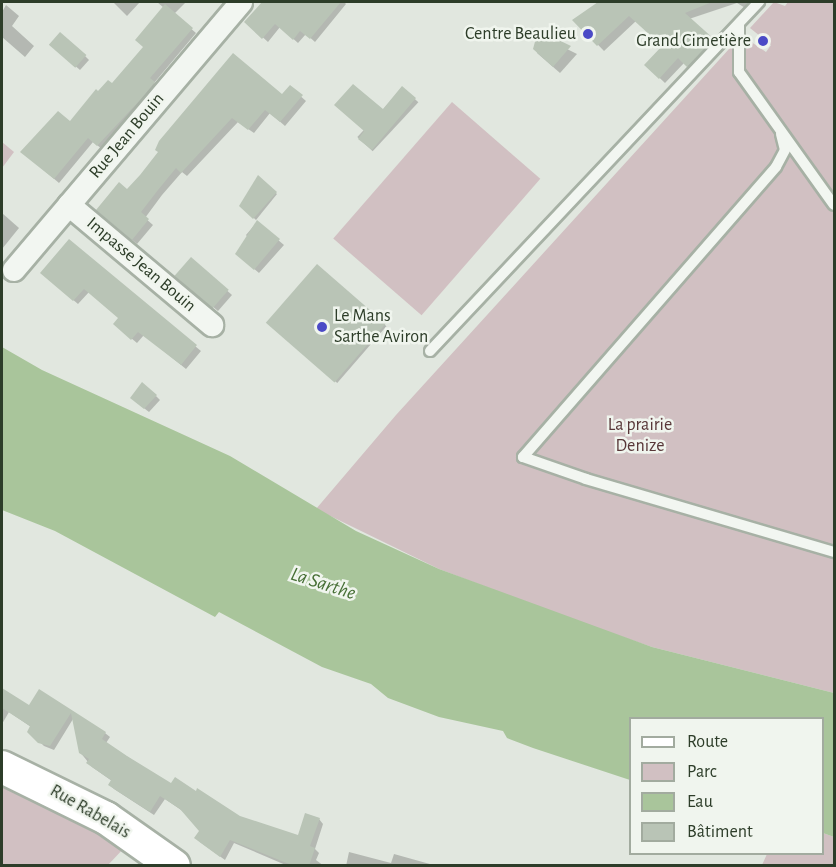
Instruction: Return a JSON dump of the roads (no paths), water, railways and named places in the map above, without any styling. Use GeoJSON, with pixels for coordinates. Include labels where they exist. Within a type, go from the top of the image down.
{"type":"FeatureCollection","features":[{"type":"Feature","properties":{"kind":"street","name":"Rue Jean Bouin"},"geometry":{"type":"LineString","coordinates":[[14,270],[241,2]]}},
{"type":"Feature","properties":{"kind":"street","name":"Impasse Jean Bouin"},"geometry":{"type":"LineString","coordinates":[[69,205],[212,326]]}},
{"type":"Feature","properties":{"kind":"street","name":"Rue Rabelais"},"geometry":{"type":"LineString","coordinates":[[2,767],[106,818],[174,866]]}},
{"type":"Feature","properties":{"kind":"lane"},"geometry":{"type":"LineString","coordinates":[[430,351],[759,2]]}},
{"type":"Feature","properties":{"kind":"lane"},"geometry":{"type":"LineString","coordinates":[[739,24],[739,72],[781,134],[834,205]]}},
{"type":"Feature","properties":{"kind":"lane"},"geometry":{"type":"LineString","coordinates":[[781,134],[785,150],[776,167],[523,457],[586,479],[834,552]]}},
{"type":"Feature","properties":{"kind":"water","name":"La Sarthe"},"geometry":{"type":"Polygon","coordinates":[[[2,347],[42,370],[230,456],[356,531],[439,569],[652,647],[834,693],[834,837],[824,833],[824,717],[629,717],[629,780],[507,738],[503,731],[439,717],[388,698],[371,684],[322,667],[219,612],[215,617],[55,531],[2,510],[2,347]]]}},
{"type":"Feature","properties":{"kind":"place","name":"Centre Beaulieu"},"geometry":{"type":"Point","coordinates":[588,34]}},
{"type":"Feature","properties":{"kind":"place","name":"Grand Cimetière"},"geometry":{"type":"Point","coordinates":[763,41]}},
{"type":"Feature","properties":{"kind":"place","name":"Le Mans Sarthe Aviron"},"geometry":{"type":"Point","coordinates":[322,327]}},
{"type":"Feature","properties":{"kind":"park label","name":"La prairie Denize"},"geometry":{"type":"Point","coordinates":[640,436]}}]}
